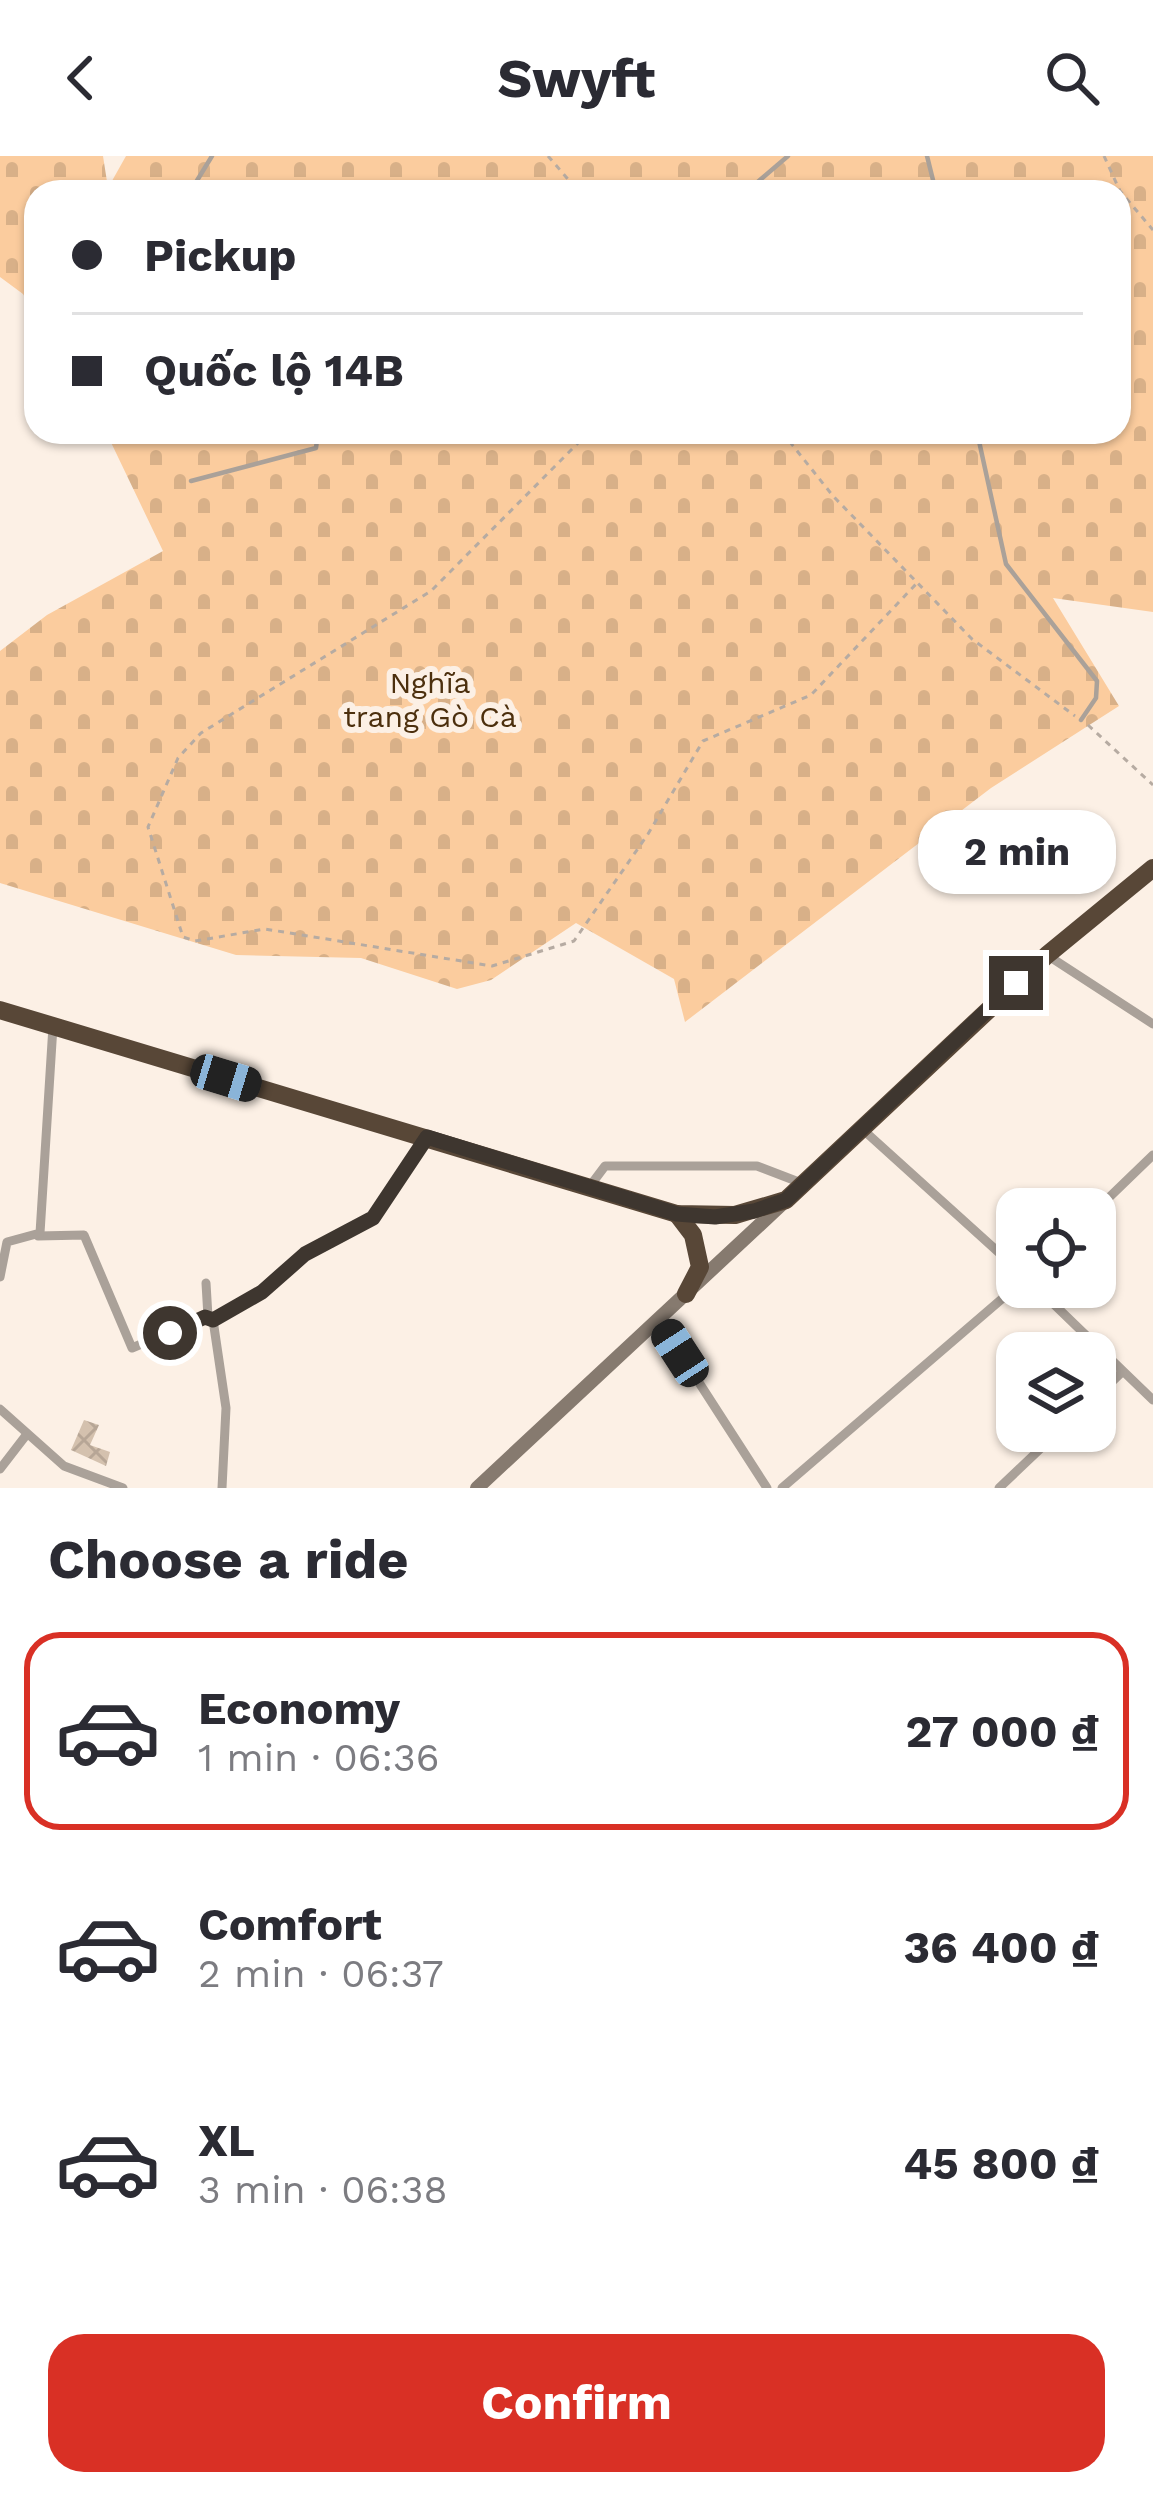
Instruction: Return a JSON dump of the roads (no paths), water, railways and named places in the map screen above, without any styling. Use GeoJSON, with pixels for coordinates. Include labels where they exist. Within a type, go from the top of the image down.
{"type":"FeatureCollection","features":[{"type":"Feature","properties":{"kind":"highway"},"geometry":{"type":"LineString","coordinates":[[0,1010],[677,1214],[735,1215],[786,1200],[1047,955],[1153,868]]}},
{"type":"Feature","properties":{"kind":"highway"},"geometry":{"type":"LineString","coordinates":[[677,1214],[693,1234],[700,1267],[686,1294]]}},
{"type":"Feature","properties":{"kind":"main road"},"geometry":{"type":"LineString","coordinates":[[477,1488],[786,1200]]}},
{"type":"Feature","properties":{"kind":"street"},"geometry":{"type":"LineString","coordinates":[[1047,955],[1153,1024]]}},
{"type":"Feature","properties":{"kind":"street"},"geometry":{"type":"LineString","coordinates":[[38,1236],[53,1026]]}},
{"type":"Feature","properties":{"kind":"street"},"geometry":{"type":"LineString","coordinates":[[860,1127],[996,1250]]}},
{"type":"Feature","properties":{"kind":"street"},"geometry":{"type":"LineString","coordinates":[[0,1277],[7,1242],[84,1235],[132,1348],[211,1318],[262,1292],[305,1254],[373,1218],[427,1137]]}},
{"type":"Feature","properties":{"kind":"street"},"geometry":{"type":"LineString","coordinates":[[1116,1191],[1153,1155]]}},
{"type":"Feature","properties":{"kind":"street"},"geometry":{"type":"LineString","coordinates":[[589,1189],[605,1166],[757,1166],[804,1184]]}},
{"type":"Feature","properties":{"kind":"street"},"geometry":{"type":"LineString","coordinates":[[206,1283],[226,1408],[222,1488]]}},
{"type":"Feature","properties":{"kind":"street"},"geometry":{"type":"LineString","coordinates":[[782,1488],[996,1304]]}},
{"type":"Feature","properties":{"kind":"street"},"geometry":{"type":"LineString","coordinates":[[1057,1308],[1153,1400]]}},
{"type":"Feature","properties":{"kind":"street"},"geometry":{"type":"LineString","coordinates":[[658,1319],[767,1488]]}},
{"type":"Feature","properties":{"kind":"street"},"geometry":{"type":"LineString","coordinates":[[1116,1378],[1122,1372]]}},
{"type":"Feature","properties":{"kind":"street"},"geometry":{"type":"LineString","coordinates":[[0,1409],[64,1466],[124,1488]]}},
{"type":"Feature","properties":{"kind":"street"},"geometry":{"type":"LineString","coordinates":[[0,1468],[27,1434]]}},
{"type":"Feature","properties":{"kind":"street"},"geometry":{"type":"LineString","coordinates":[[999,1488],[1037,1452]]}},
{"type":"Feature","properties":{"kind":"lane"},"geometry":{"type":"LineString","coordinates":[[760,180],[788,156]]}},
{"type":"Feature","properties":{"kind":"lane"},"geometry":{"type":"LineString","coordinates":[[190,481],[316,448],[316,444]]}},
{"type":"Feature","properties":{"kind":"lane"},"geometry":{"type":"LineString","coordinates":[[980,444],[1006,564],[1097,681],[1096,698],[1081,720]]}},
{"type":"Feature","properties":{"kind":"park label","name":"Nghĩa trang Gò Cà"},"geometry":{"type":"Point","coordinates":[430,699]}}]}
